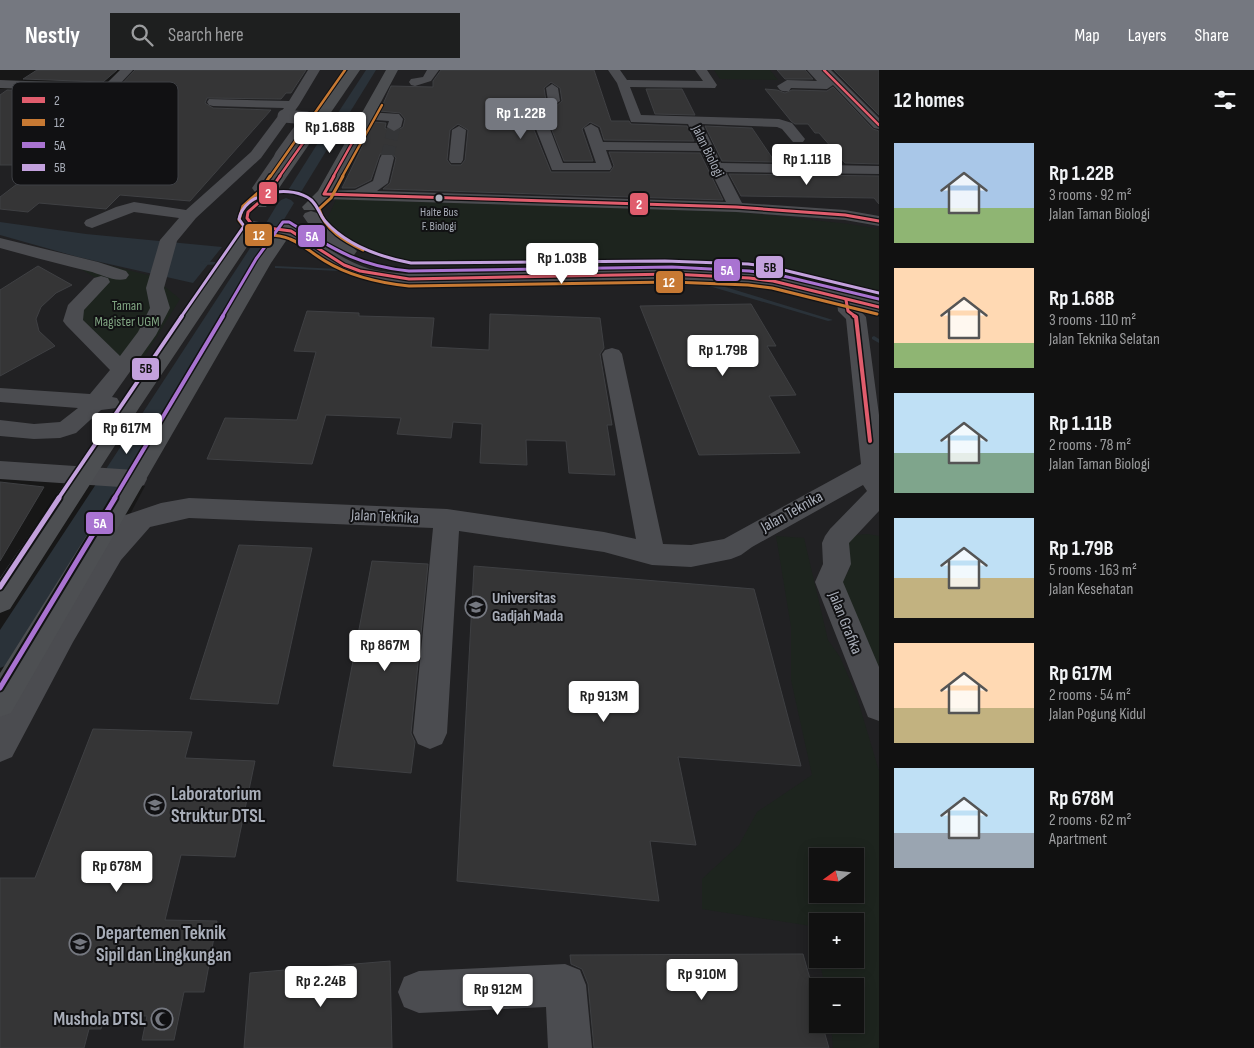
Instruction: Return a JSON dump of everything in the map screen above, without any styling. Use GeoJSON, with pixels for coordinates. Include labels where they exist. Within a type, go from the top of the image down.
{"type":"FeatureCollection","features":[{"type":"Feature","properties":{"kind":"main road"},"geometry":{"type":"LineString","coordinates":[[287,157],[321,126],[354,70]]}},
{"type":"Feature","properties":{"kind":"main road"},"geometry":{"type":"LineString","coordinates":[[306,208],[268,200],[252,208],[246,217],[256,227],[282,229],[302,224],[306,208],[324,194],[392,70]]}},
{"type":"Feature","properties":{"kind":"main road"},"geometry":{"type":"LineString","coordinates":[[321,126],[345,127],[364,122]]}},
{"type":"Feature","properties":{"kind":"main road"},"geometry":{"type":"LineString","coordinates":[[0,601],[86,476],[130,404],[256,227]]}},
{"type":"Feature","properties":{"kind":"main road"},"geometry":{"type":"LineString","coordinates":[[0,702],[102,533],[130,479],[282,229]]}},
{"type":"Feature","properties":{"kind":"street"},"geometry":{"type":"LineString","coordinates":[[115,82],[127,70]]}},
{"type":"Feature","properties":{"kind":"street"},"geometry":{"type":"LineString","coordinates":[[0,428],[50,432],[69,427],[77,422],[95,403],[147,334],[160,308],[155,288],[169,240],[190,215],[256,155],[289,110],[314,70]]}},
{"type":"Feature","properties":{"kind":"street"},"geometry":{"type":"LineString","coordinates":[[415,82],[427,80],[433,70]]}},
{"type":"Feature","properties":{"kind":"street"},"geometry":{"type":"LineString","coordinates":[[614,70],[616,77],[623,83],[711,85],[702,70]]}},
{"type":"Feature","properties":{"kind":"street"},"geometry":{"type":"LineString","coordinates":[[785,88],[783,86],[787,84],[827,85],[813,70]]}},
{"type":"Feature","properties":{"kind":"street"},"geometry":{"type":"LineString","coordinates":[[824,70],[879,125]]}},
{"type":"Feature","properties":{"kind":"street"},"geometry":{"type":"LineString","coordinates":[[0,95],[5,85],[23,75]]}},
{"type":"Feature","properties":{"kind":"street","name":"Jalan Biologi"},"geometry":{"type":"LineString","coordinates":[[623,83],[634,120],[654,120],[697,113],[706,147],[736,207]]}},
{"type":"Feature","properties":{"kind":"street"},"geometry":{"type":"LineString","coordinates":[[684,84],[697,113],[779,122],[787,126],[798,139]]}},
{"type":"Feature","properties":{"kind":"street"},"geometry":{"type":"LineString","coordinates":[[552,88],[554,101]]}},
{"type":"Feature","properties":{"kind":"street"},"geometry":{"type":"LineString","coordinates":[[213,102],[289,110],[307,118],[287,157],[260,188],[268,200]]}},
{"type":"Feature","properties":{"kind":"street"},"geometry":{"type":"LineString","coordinates":[[364,122],[394,117],[396,119],[394,126]]}},
{"type":"Feature","properties":{"kind":"street"},"geometry":{"type":"LineString","coordinates":[[544,129],[557,167],[604,168],[591,128]]}},
{"type":"Feature","properties":{"kind":"street"},"geometry":{"type":"LineString","coordinates":[[456,160],[458,130]]}},
{"type":"Feature","properties":{"kind":"street"},"geometry":{"type":"LineString","coordinates":[[267,140],[304,142]]}},
{"type":"Feature","properties":{"kind":"street"},"geometry":{"type":"LineString","coordinates":[[597,146],[706,147]]}},
{"type":"Feature","properties":{"kind":"street"},"geometry":{"type":"LineString","coordinates":[[256,155],[287,157]]}},
{"type":"Feature","properties":{"kind":"street"},"geometry":{"type":"LineString","coordinates":[[838,157],[849,163],[879,164]]}},
{"type":"Feature","properties":{"kind":"street"},"geometry":{"type":"LineString","coordinates":[[358,195],[380,183],[386,158]]}},
{"type":"Feature","properties":{"kind":"street"},"geometry":{"type":"LineString","coordinates":[[716,167],[879,170]]}},
{"type":"Feature","properties":{"kind":"street"},"geometry":{"type":"LineString","coordinates":[[324,194],[736,207],[845,215],[879,221]]}},
{"type":"Feature","properties":{"kind":"street"},"geometry":{"type":"LineString","coordinates":[[92,223],[134,207],[190,215]]}},
{"type":"Feature","properties":{"kind":"street"},"geometry":{"type":"LineString","coordinates":[[306,208],[328,235],[342,248],[356,256],[410,275]]}},
{"type":"Feature","properties":{"kind":"street"},"geometry":{"type":"LineString","coordinates":[[282,229],[361,272],[479,276],[681,274],[762,279],[849,317],[879,308]]}},
{"type":"Feature","properties":{"kind":"street"},"geometry":{"type":"LineString","coordinates":[[2,243],[120,275]]}},
{"type":"Feature","properties":{"kind":"street"},"geometry":{"type":"LineString","coordinates":[[101,282],[75,309],[73,321],[120,368]]}},
{"type":"Feature","properties":{"kind":"street"},"geometry":{"type":"LineString","coordinates":[[849,317],[879,302]]}},
{"type":"Feature","properties":{"kind":"street","name":"Jalan Grafika"},"geometry":{"type":"LineString","coordinates":[[849,317],[854,427],[870,441],[876,466],[878,498],[839,536],[835,543],[837,564],[829,582],[879,706]]}},
{"type":"Feature","properties":{"kind":"street"},"geometry":{"type":"LineString","coordinates":[[612,354],[652,554]]}},
{"type":"Feature","properties":{"kind":"street"},"geometry":{"type":"LineString","coordinates":[[0,395],[130,404]]}},
{"type":"Feature","properties":{"kind":"street","name":"Jalan Teknika"},"geometry":{"type":"LineString","coordinates":[[0,746],[62,633],[111,552],[144,519],[174,510],[189,508],[447,519],[604,542],[652,554],[691,556],[731,548],[876,466]]}},
{"type":"Feature","properties":{"kind":"street"},"geometry":{"type":"LineString","coordinates":[[0,470],[130,479]]}},
{"type":"Feature","properties":{"kind":"street"},"geometry":{"type":"LineString","coordinates":[[102,533],[144,519]]}},
{"type":"Feature","properties":{"kind":"street"},"geometry":{"type":"LineString","coordinates":[[430,733],[447,519]]}},
{"type":"Feature","properties":{"kind":"street"},"geometry":{"type":"LineString","coordinates":[[419,992],[565,985],[570,1048]]}},
{"type":"Feature","properties":{"kind":"shaded area","name":"Universitas Gadjah Mada"},"geometry":{"type":"Polygon","coordinates":[[[122,70],[879,70],[879,1048],[0,1048],[0,730],[128,518],[145,486],[0,476],[0,89],[12,89],[12,185],[178,185],[178,82],[107,82],[122,70]]]}},
{"type":"Feature","properties":{"kind":"shaded area"},"geometry":{"type":"Polygon","coordinates":[[[0,222],[86,234],[222,247],[193,283],[78,257],[0,235],[0,222]]]}},
{"type":"Feature","properties":{"kind":"green space"},"geometry":{"type":"Polygon","coordinates":[[[714,70],[770,70],[778,80],[720,79],[714,70]]]}},
{"type":"Feature","properties":{"kind":"green space"},"geometry":{"type":"Polygon","coordinates":[[[336,199],[738,212],[879,229],[879,290],[748,262],[473,267],[404,262],[358,248],[339,237],[326,222],[336,199]]]}},
{"type":"Feature","properties":{"kind":"green space","name":"Taman Magister UGM"},"geometry":{"type":"Polygon","coordinates":[[[80,258],[152,276],[180,299],[143,359],[135,367],[96,340],[76,322],[78,309],[104,283],[71,263],[80,258]]]}},
{"type":"Feature","properties":{"kind":"green space"},"geometry":{"type":"Polygon","coordinates":[[[857,535],[879,536],[879,681],[839,588],[850,568],[847,563],[844,545],[857,535]]]}},
{"type":"Feature","properties":{"kind":"green space"},"geometry":{"type":"Polygon","coordinates":[[[776,536],[804,538],[828,640],[840,657],[856,694],[879,771],[879,1048],[833,1048],[832,1033],[864,1033],[864,978],[823,978],[821,968],[864,968],[864,913],[809,913],[809,926],[702,909],[702,879],[739,845],[757,812],[812,775],[791,680],[791,627],[776,536]]]}},
{"type":"Feature","properties":{"kind":"building"},"geometry":{"type":"Polygon","coordinates":[[[37,70],[117,70],[103,82],[23,79],[37,70]]]}},
{"type":"Feature","properties":{"kind":"building"},"geometry":{"type":"Polygon","coordinates":[[[135,70],[306,70],[291,93],[286,93],[281,99],[207,98],[205,103],[213,108],[271,110],[190,201],[120,195],[106,209],[39,203],[28,212],[0,209],[0,197],[16,185],[178,185],[178,82],[124,82],[135,70]]]}},
{"type":"Feature","properties":{"kind":"building"},"geometry":{"type":"Polygon","coordinates":[[[441,70],[594,70],[611,121],[629,121],[631,124],[687,126],[694,141],[604,140],[600,127],[590,122],[582,129],[593,161],[564,161],[550,125],[538,124],[534,130],[551,172],[610,172],[614,166],[609,152],[700,153],[723,200],[383,189],[390,183],[396,158],[392,153],[380,154],[371,180],[355,188],[342,188],[374,122],[386,123],[385,128],[393,133],[403,127],[405,119],[400,113],[380,111],[391,86],[433,87],[433,81],[441,70]],[[551,82],[544,88],[546,101],[555,107],[562,101],[560,88],[551,82]],[[458,124],[450,130],[447,160],[451,165],[461,165],[465,160],[468,130],[458,124]]]}},
{"type":"Feature","properties":{"kind":"building"},"geometry":{"type":"Polygon","coordinates":[[[777,70],[805,70],[813,79],[785,79],[777,70]]]}},
{"type":"Feature","properties":{"kind":"building"},"geometry":{"type":"Polygon","coordinates":[[[834,70],[879,70],[879,115],[834,70]]]}},
{"type":"Feature","properties":{"kind":"building"},"geometry":{"type":"Polygon","coordinates":[[[833,87],[873,129],[879,131],[879,164],[845,163],[819,133],[815,133],[808,124],[795,124],[791,121],[765,89],[785,93],[792,90],[827,91],[833,87]]]}},
{"type":"Feature","properties":{"kind":"building"},"geometry":{"type":"Polygon","coordinates":[[[646,89],[682,89],[695,115],[655,114],[646,89]]]}},
{"type":"Feature","properties":{"kind":"building"},"geometry":{"type":"Polygon","coordinates":[[[7,90],[12,90],[12,165],[0,165],[0,95],[7,90]]]}},
{"type":"Feature","properties":{"kind":"building"},"geometry":{"type":"Polygon","coordinates":[[[705,126],[752,128],[775,162],[722,161],[705,126]]]}},
{"type":"Feature","properties":{"kind":"building"},"geometry":{"type":"Polygon","coordinates":[[[729,174],[879,176],[879,204],[874,198],[741,196],[729,174]]]}},
{"type":"Feature","properties":{"kind":"building"},"geometry":{"type":"Polygon","coordinates":[[[38,266],[72,285],[56,293],[41,307],[36,319],[39,331],[55,346],[0,376],[0,290],[38,266]]]}},
{"type":"Feature","properties":{"kind":"building"},"geometry":{"type":"Polygon","coordinates":[[[751,304],[776,346],[767,346],[796,395],[769,396],[800,453],[699,455],[640,306],[751,304]]]}},
{"type":"Feature","properties":{"kind":"building"},"geometry":{"type":"Polygon","coordinates":[[[307,311],[359,313],[359,316],[434,318],[431,347],[489,350],[490,314],[600,318],[604,348],[600,354],[612,425],[607,425],[615,475],[569,473],[566,441],[526,440],[527,465],[480,463],[482,424],[453,422],[451,438],[397,434],[401,418],[326,415],[312,464],[207,459],[225,418],[297,420],[316,352],[294,351],[307,311]]]}},
{"type":"Feature","properties":{"kind":"building"},"geometry":{"type":"Polygon","coordinates":[[[0,482],[44,487],[0,561],[0,482]]]}},
{"type":"Feature","properties":{"kind":"building"},"geometry":{"type":"Polygon","coordinates":[[[239,545],[312,548],[278,704],[190,699],[239,545]]]}},
{"type":"Feature","properties":{"kind":"building"},"geometry":{"type":"Polygon","coordinates":[[[372,561],[428,564],[411,733],[415,742],[411,773],[333,766],[372,561]]]}},
{"type":"Feature","properties":{"kind":"building"},"geometry":{"type":"Polygon","coordinates":[[[474,566],[754,589],[801,766],[678,757],[696,845],[650,841],[659,901],[457,881],[474,566]]]}},
{"type":"Feature","properties":{"kind":"building"},"geometry":{"type":"Polygon","coordinates":[[[93,729],[192,732],[185,758],[255,761],[235,857],[181,855],[165,920],[217,921],[204,992],[184,992],[174,1040],[142,1040],[147,1016],[104,1016],[101,1029],[89,1029],[84,1048],[0,1048],[0,878],[35,878],[93,729]]]}},
{"type":"Feature","properties":{"kind":"building"},"geometry":{"type":"Polygon","coordinates":[[[803,954],[810,978],[809,1033],[825,1033],[829,1048],[594,1048],[588,984],[582,969],[571,964],[570,955],[803,954]]]}},
{"type":"Feature","properties":{"kind":"building"},"geometry":{"type":"Polygon","coordinates":[[[390,961],[392,1048],[244,1048],[250,973],[390,961]]]}},
{"type":"Feature","properties":{"kind":"waterway"},"geometry":{"type":"LineString","coordinates":[[338,122],[371,70]]}},
{"type":"Feature","properties":{"kind":"waterway"},"geometry":{"type":"LineString","coordinates":[[294,192],[333,130]]}},
{"type":"Feature","properties":{"kind":"waterway"},"geometry":{"type":"LineString","coordinates":[[274,223],[286,203]]}},
{"type":"Feature","properties":{"kind":"waterway"},"geometry":{"type":"LineString","coordinates":[[116,472],[264,239]]}},
{"type":"Feature","properties":{"kind":"waterway"},"geometry":{"type":"LineString","coordinates":[[202,262],[215,263]]}},
{"type":"Feature","properties":{"kind":"waterway"},"geometry":{"type":"LineString","coordinates":[[277,267],[339,270]]}},
{"type":"Feature","properties":{"kind":"waterway"},"geometry":{"type":"LineString","coordinates":[[535,281],[709,284],[830,320]]}},
{"type":"Feature","properties":{"kind":"waterway"},"geometry":{"type":"LineString","coordinates":[[874,338],[879,341]]}},
{"type":"Feature","properties":{"kind":"waterway"},"geometry":{"type":"LineString","coordinates":[[0,655],[108,484]]}},
{"type":"Feature","properties":{"kind":"tunnel"},"geometry":{"type":"LineString","coordinates":[[387,158],[394,127]]}},
{"type":"Feature","properties":{"kind":"transit line","name":"12"},"geometry":{"type":"LineString","coordinates":[[345,70],[260,191],[243,206],[239,220],[249,232],[255,235],[279,235],[286,237],[345,271],[366,279],[398,285],[672,282],[748,285],[772,288],[877,314]]}},
{"type":"Feature","properties":{"kind":"transit line","name":"2"},"geometry":{"type":"LineString","coordinates":[[824,70],[879,125]]}},
{"type":"Feature","properties":{"kind":"transit line","name":"12"},"geometry":{"type":"LineString","coordinates":[[363,250],[336,234],[325,222],[319,209],[331,198],[382,105]]}},
{"type":"Feature","properties":{"kind":"transit line","name":"2"},"geometry":{"type":"LineString","coordinates":[[879,221],[845,215],[736,207],[324,194],[361,127],[315,126],[266,196],[248,212],[247,218],[253,226],[291,231],[344,265],[384,276],[409,279],[672,274],[749,278],[773,281],[879,307]]}},
{"type":"Feature","properties":{"kind":"transit line","name":"5B"},"geometry":{"type":"LineString","coordinates":[[0,587],[124,400],[244,226],[239,219],[241,210],[255,198],[277,193],[306,196],[313,201],[323,219],[344,238],[365,250],[387,258],[411,263],[665,261],[748,264],[771,267],[879,293]]}},
{"type":"Feature","properties":{"kind":"transit line","name":"5A"},"geometry":{"type":"LineString","coordinates":[[0,688],[129,475],[256,259],[283,222],[289,222],[345,256],[373,266],[390,269],[409,271],[672,267],[749,271],[775,274],[879,299]]}},
{"type":"Feature","properties":{"kind":"transit line","name":"2"},"geometry":{"type":"LineString","coordinates":[[846,300],[848,311],[856,317],[870,441]]}},
{"type":"Feature","properties":{"kind":"place","name":"Halte Bus F. Biologi"},"geometry":{"type":"Point","coordinates":[439,198]}},
{"type":"Feature","properties":{"kind":"place","name":"Universitas Gadjah Mada"},"geometry":{"type":"Point","coordinates":[476,607]}},
{"type":"Feature","properties":{"kind":"place","name":"Laboratorium Struktur DTSL"},"geometry":{"type":"Point","coordinates":[155,805]}},
{"type":"Feature","properties":{"kind":"place","name":"Departemen Teknik Sipil dan Lingkungan"},"geometry":{"type":"Point","coordinates":[80,944]}},
{"type":"Feature","properties":{"kind":"place","name":"Mushola DTSL"},"geometry":{"type":"Point","coordinates":[162,1019]}}]}
